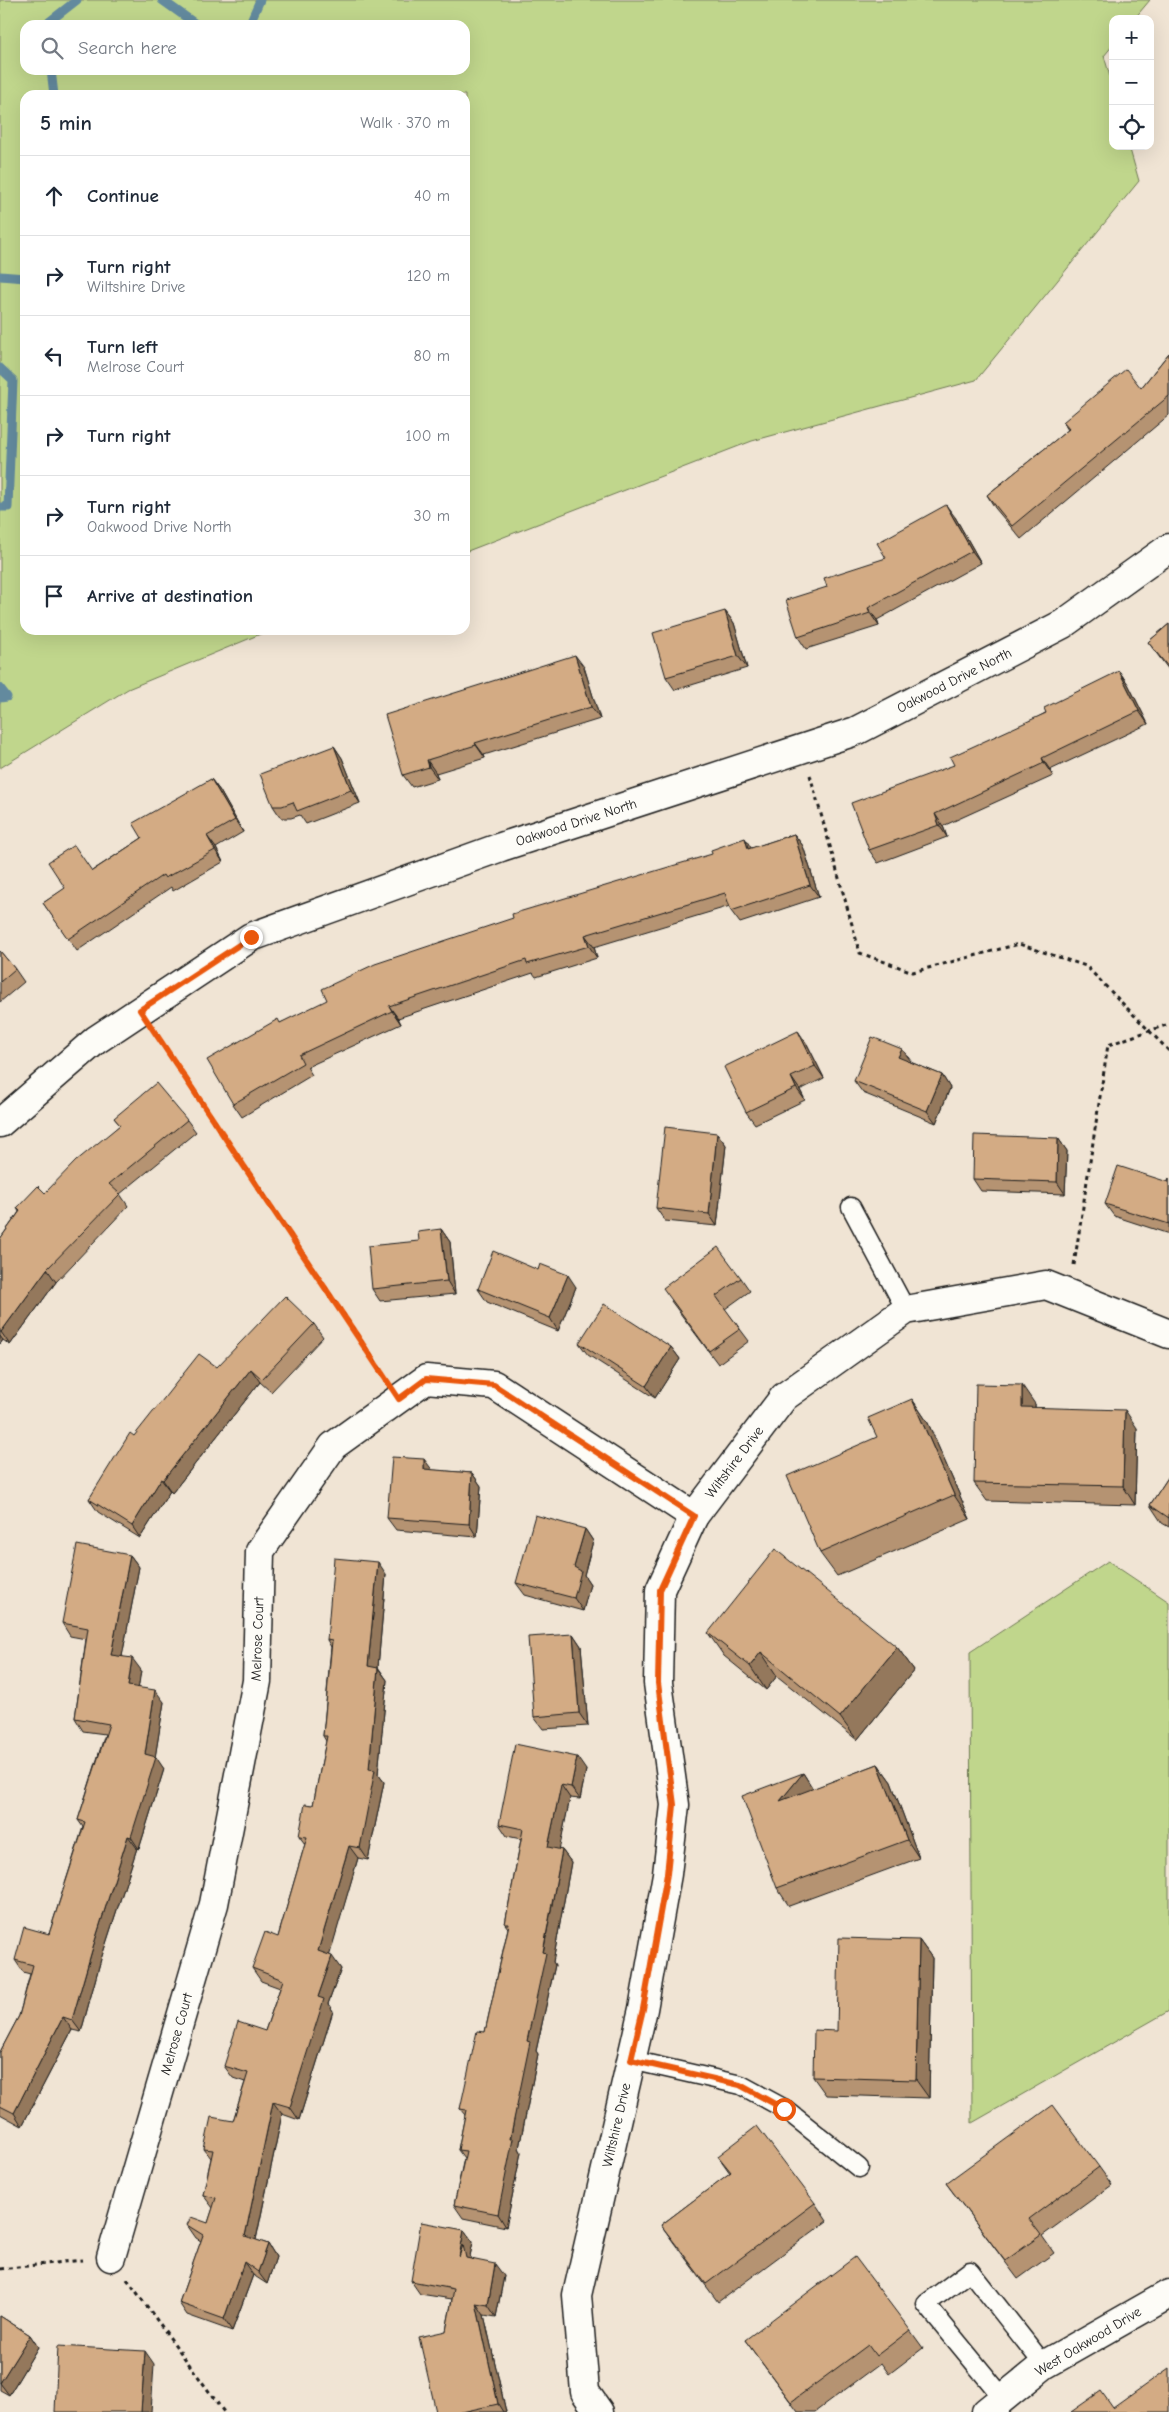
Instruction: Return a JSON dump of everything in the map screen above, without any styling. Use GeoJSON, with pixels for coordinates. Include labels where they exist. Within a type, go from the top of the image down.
{"type":"FeatureCollection","features":[{"type":"Feature","properties":{"kind":"street","name":"Oakwood Drive North"},"geometry":{"type":"LineString","coordinates":[[0,1122],[96,1040],[251,937],[500,847],[856,731],[1063,624],[1169,548]]}},
{"type":"Feature","properties":{"kind":"street","name":"Wiltshire Drive"},"geometry":{"type":"LineString","coordinates":[[599,2412],[585,2392],[577,2296],[643,2009],[667,1874],[674,1805],[658,1683],[660,1590],[694,1516],[784,1397],[906,1310],[1046,1285],[1169,1334]]}},
{"type":"Feature","properties":{"kind":"street","name":"Melrose Court"},"geometry":{"type":"LineString","coordinates":[[110,2257],[214,1904],[257,1682],[260,1551],[333,1446],[426,1379],[494,1385],[694,1516]]}},
{"type":"Feature","properties":{"kind":"street","name":"West Oakwood Drive"},"geometry":{"type":"LineString","coordinates":[[995,2405],[1044,2365],[1169,2294]]}},
{"type":"Feature","properties":{"kind":"lane"},"geometry":{"type":"LineString","coordinates":[[851,1207],[906,1310]]}},
{"type":"Feature","properties":{"kind":"lane"},"geometry":{"type":"LineString","coordinates":[[631,2060],[740,2085],[784,2109],[859,2168]]}},
{"type":"Feature","properties":{"kind":"lane"},"geometry":{"type":"LineString","coordinates":[[995,2405],[926,2304],[970,2272],[1044,2365]]}},
{"type":"Feature","properties":{"kind":"path"},"geometry":{"type":"LineString","coordinates":[[802,749],[860,953],[913,972],[1020,944],[1086,966],[1169,1051]]}},
{"type":"Feature","properties":{"kind":"path"},"geometry":{"type":"LineString","coordinates":[[140,1010],[399,1399]]}},
{"type":"Feature","properties":{"kind":"path"},"geometry":{"type":"LineString","coordinates":[[1069,1294],[1108,1045],[1169,1024]]}},
{"type":"Feature","properties":{"kind":"path"},"geometry":{"type":"LineString","coordinates":[[0,2269],[110,2257],[224,2412]]}},
{"type":"Feature","properties":{"kind":"green space"},"geometry":{"type":"Polygon","coordinates":[[[0,0],[1150,0],[1137,15],[1109,15],[1109,50],[1104,56],[1109,73],[1109,150],[1130,150],[1139,181],[976,380],[752,441],[470,550],[470,90],[20,90],[20,635],[258,635],[128,689],[0,768],[0,0]]]}},
{"type":"Feature","properties":{"kind":"green space"},"geometry":{"type":"Polygon","coordinates":[[[1108,1561],[1169,1602],[1169,2011],[972,2123],[970,1652],[1108,1561]]]}},
{"type":"Feature","properties":{"kind":"building"},"geometry":{"type":"Polygon","coordinates":[[[1169,353],[1169,396],[1012,526],[987,495],[1069,429],[1063,422],[1126,369],[1141,388],[1169,353]]]}},
{"type":"Feature","properties":{"kind":"building"},"geometry":{"type":"Polygon","coordinates":[[[946,505],[972,551],[868,608],[870,613],[798,637],[786,600],[827,587],[824,578],[886,558],[877,543],[946,505]]]}},
{"type":"Feature","properties":{"kind":"building"},"geometry":{"type":"Polygon","coordinates":[[[725,611],[738,656],[666,677],[653,633],[725,611]]]}},
{"type":"Feature","properties":{"kind":"building"},"geometry":{"type":"Polygon","coordinates":[[[1169,624],[1169,668],[1148,642],[1169,624]]]}},
{"type":"Feature","properties":{"kind":"building"},"geometry":{"type":"Polygon","coordinates":[[[575,655],[591,707],[427,760],[429,767],[403,775],[385,715],[575,655]]]}},
{"type":"Feature","properties":{"kind":"building"},"geometry":{"type":"Polygon","coordinates":[[[1119,671],[1139,711],[1042,758],[1044,763],[935,814],[939,825],[869,850],[851,803],[954,765],[950,757],[1046,713],[1044,708],[1119,671]]]}},
{"type":"Feature","properties":{"kind":"building"},"geometry":{"type":"Polygon","coordinates":[[[334,746],[351,790],[297,811],[293,802],[282,806],[273,806],[260,774],[334,746]]]}},
{"type":"Feature","properties":{"kind":"building"},"geometry":{"type":"Polygon","coordinates":[[[211,779],[235,820],[207,836],[215,850],[165,878],[163,875],[68,939],[43,903],[65,888],[48,862],[74,845],[92,871],[142,838],[133,823],[211,779]]]}},
{"type":"Feature","properties":{"kind":"building"},"geometry":{"type":"Polygon","coordinates":[[[794,834],[810,885],[731,911],[725,893],[585,935],[589,946],[527,964],[526,960],[389,1006],[392,1011],[299,1055],[303,1063],[233,1104],[207,1060],[278,1019],[280,1023],[327,1000],[322,989],[375,964],[513,918],[512,914],[712,854],[711,850],[745,838],[748,849],[794,834]]]}},
{"type":"Feature","properties":{"kind":"building"},"geometry":{"type":"Polygon","coordinates":[[[0,951],[15,969],[0,982],[0,951]]]}},
{"type":"Feature","properties":{"kind":"building"},"geometry":{"type":"Polygon","coordinates":[[[798,1031],[815,1066],[791,1077],[796,1088],[746,1112],[724,1067],[798,1031]]]}},
{"type":"Feature","properties":{"kind":"building"},"geometry":{"type":"Polygon","coordinates":[[[872,1037],[902,1049],[898,1057],[942,1075],[927,1111],[854,1081],[872,1037]]]}},
{"type":"Feature","properties":{"kind":"building"},"geometry":{"type":"Polygon","coordinates":[[[156,1083],[187,1120],[109,1184],[120,1194],[47,1269],[0,1332],[0,1239],[20,1211],[17,1208],[38,1186],[45,1193],[76,1161],[120,1125],[114,1118],[156,1083]]]}},
{"type":"Feature","properties":{"kind":"building"},"geometry":{"type":"Polygon","coordinates":[[[665,1127],[717,1133],[709,1214],[656,1208],[665,1127]]]}},
{"type":"Feature","properties":{"kind":"building"},"geometry":{"type":"Polygon","coordinates":[[[974,1135],[1058,1138],[1057,1182],[973,1179],[974,1135]]]}},
{"type":"Feature","properties":{"kind":"building"},"geometry":{"type":"Polygon","coordinates":[[[1118,1166],[1168,1182],[1169,1178],[1169,1224],[1105,1204],[1118,1166]]]}},
{"type":"Feature","properties":{"kind":"building"},"geometry":{"type":"Polygon","coordinates":[[[441,1229],[447,1281],[372,1289],[368,1246],[419,1241],[418,1232],[441,1229]]]}},
{"type":"Feature","properties":{"kind":"building"},"geometry":{"type":"Polygon","coordinates":[[[718,1247],[741,1278],[716,1296],[740,1329],[709,1351],[663,1288],[718,1247]]]}},
{"type":"Feature","properties":{"kind":"building"},"geometry":{"type":"Polygon","coordinates":[[[493,1251],[538,1270],[540,1264],[568,1275],[550,1318],[478,1289],[493,1251]]]}},
{"type":"Feature","properties":{"kind":"building"},"geometry":{"type":"Polygon","coordinates":[[[285,1296],[314,1324],[262,1379],[251,1369],[163,1480],[161,1479],[132,1526],[89,1499],[130,1433],[134,1436],[199,1354],[217,1367],[285,1296]]]}},
{"type":"Feature","properties":{"kind":"building"},"geometry":{"type":"Polygon","coordinates":[[[604,1304],[671,1347],[646,1386],[579,1343],[604,1304]]]}},
{"type":"Feature","properties":{"kind":"building"},"geometry":{"type":"Polygon","coordinates":[[[976,1384],[1022,1385],[1022,1407],[1125,1410],[1123,1486],[974,1483],[976,1384]]]}},
{"type":"Feature","properties":{"kind":"building"},"geometry":{"type":"Polygon","coordinates":[[[912,1399],[954,1495],[820,1553],[787,1476],[877,1437],[868,1418],[912,1399]]]}},
{"type":"Feature","properties":{"kind":"building"},"geometry":{"type":"Polygon","coordinates":[[[392,1457],[424,1459],[424,1469],[472,1473],[469,1524],[387,1518],[392,1457]]]}},
{"type":"Feature","properties":{"kind":"building"},"geometry":{"type":"Polygon","coordinates":[[[1169,1476],[1169,1518],[1150,1505],[1169,1476]]]}},
{"type":"Feature","properties":{"kind":"building"},"geometry":{"type":"Polygon","coordinates":[[[535,1515],[585,1529],[574,1567],[581,1571],[574,1598],[516,1583],[535,1515]]]}},
{"type":"Feature","properties":{"kind":"building"},"geometry":{"type":"Polygon","coordinates":[[[77,1545],[130,1555],[111,1655],[132,1658],[128,1686],[155,1690],[145,1754],[156,1757],[131,1837],[128,1836],[72,2020],[63,2017],[14,2113],[0,2106],[0,2052],[19,2016],[33,1965],[15,1960],[24,1927],[49,1934],[85,1822],[78,1820],[109,1724],[75,1718],[88,1628],[62,1623],[77,1545]]]}},
{"type":"Feature","properties":{"kind":"building"},"geometry":{"type":"Polygon","coordinates":[[[775,1549],[897,1647],[840,1717],[761,1652],[750,1666],[708,1633],[775,1549]]]}},
{"type":"Feature","properties":{"kind":"building"},"geometry":{"type":"Polygon","coordinates":[[[334,1558],[378,1562],[368,1666],[378,1668],[369,1769],[375,1770],[360,1848],[349,1846],[318,1951],[332,1956],[318,1997],[324,1999],[290,2107],[273,2102],[245,2236],[268,2244],[258,2272],[244,2262],[224,2319],[179,2303],[203,2235],[187,2225],[191,2217],[208,2223],[216,2198],[203,2195],[213,2150],[204,2149],[211,2117],[233,2121],[248,2073],[224,2066],[238,2022],[265,2031],[283,1980],[252,1968],[265,1932],[278,1937],[307,1837],[299,1836],[305,1804],[313,1805],[327,1736],[323,1736],[332,1641],[327,1640],[334,1558]]]}},
{"type":"Feature","properties":{"kind":"building"},"geometry":{"type":"Polygon","coordinates":[[[573,1634],[579,1713],[534,1717],[528,1637],[573,1634]]]}},
{"type":"Feature","properties":{"kind":"building"},"geometry":{"type":"Polygon","coordinates":[[[515,1744],[577,1757],[571,1787],[561,1785],[548,1847],[562,1850],[543,1952],[546,1953],[527,2041],[530,2042],[510,2139],[513,2139],[498,2214],[454,2205],[466,2151],[458,2150],[466,2110],[460,2109],[477,2031],[485,2032],[509,1924],[505,1924],[523,1829],[499,1824],[515,1744]]]}},
{"type":"Feature","properties":{"kind":"building"},"geometry":{"type":"Polygon","coordinates":[[[878,1764],[907,1840],[777,1888],[742,1796],[803,1773],[780,1801],[878,1764]]]}},
{"type":"Feature","properties":{"kind":"building"},"geometry":{"type":"Polygon","coordinates":[[[839,1938],[919,1940],[916,2080],[813,2077],[814,2030],[837,2031],[839,1938]]]}},
{"type":"Feature","properties":{"kind":"building"},"geometry":{"type":"Polygon","coordinates":[[[1053,2105],[1099,2167],[1029,2219],[1041,2235],[1005,2261],[946,2183],[1053,2105]]]}},
{"type":"Feature","properties":{"kind":"building"},"geometry":{"type":"Polygon","coordinates":[[[757,2126],[815,2203],[706,2284],[661,2225],[731,2172],[718,2156],[757,2126]]]}},
{"type":"Feature","properties":{"kind":"building"},"geometry":{"type":"Polygon","coordinates":[[[421,2222],[464,2230],[459,2257],[463,2245],[466,2258],[495,2264],[488,2305],[476,2303],[498,2404],[462,2412],[436,2412],[419,2337],[446,2331],[454,2289],[411,2281],[421,2222]]]}},
{"type":"Feature","properties":{"kind":"building"},"geometry":{"type":"Polygon","coordinates":[[[855,2257],[910,2330],[876,2356],[868,2345],[791,2402],[745,2340],[855,2257]]]}},
{"type":"Feature","properties":{"kind":"building"},"geometry":{"type":"Polygon","coordinates":[[[0,2316],[30,2335],[0,2383],[0,2316]]]}},
{"type":"Feature","properties":{"kind":"building"},"geometry":{"type":"Polygon","coordinates":[[[58,2346],[145,2351],[141,2412],[55,2412],[58,2346]]]}},
{"type":"Feature","properties":{"kind":"building"},"geometry":{"type":"Polygon","coordinates":[[[1169,2368],[1169,2412],[1071,2412],[1101,2391],[1113,2408],[1169,2368]]]}},
{"type":"Feature","properties":{"kind":"waterway"},"geometry":{"type":"LineString","coordinates":[[51,20],[77,0]]}},
{"type":"Feature","properties":{"kind":"waterway"},"geometry":{"type":"LineString","coordinates":[[162,0],[190,20]]}},
{"type":"Feature","properties":{"kind":"waterway"},"geometry":{"type":"LineString","coordinates":[[251,20],[260,0]]}},
{"type":"Feature","properties":{"kind":"waterway"},"geometry":{"type":"LineString","coordinates":[[52,75],[53,90]]}},
{"type":"Feature","properties":{"kind":"waterway"},"geometry":{"type":"LineString","coordinates":[[0,276],[20,278]]}},
{"type":"Feature","properties":{"kind":"waterway"},"geometry":{"type":"LineString","coordinates":[[0,368],[13,380],[8,507],[0,507]]}},
{"type":"Feature","properties":{"kind":"waterway"},"geometry":{"type":"LineString","coordinates":[[0,688],[7,697],[0,698]]}},
{"type":"Feature","properties":{"kind":"route"},"geometry":{"type":"LineString","coordinates":[[251,937],[140,1010],[399,1399],[426,1379],[494,1385],[694,1516],[660,1590],[658,1683],[674,1805],[667,1874],[643,2009],[631,2060],[740,2085],[784,2109]]}}]}
